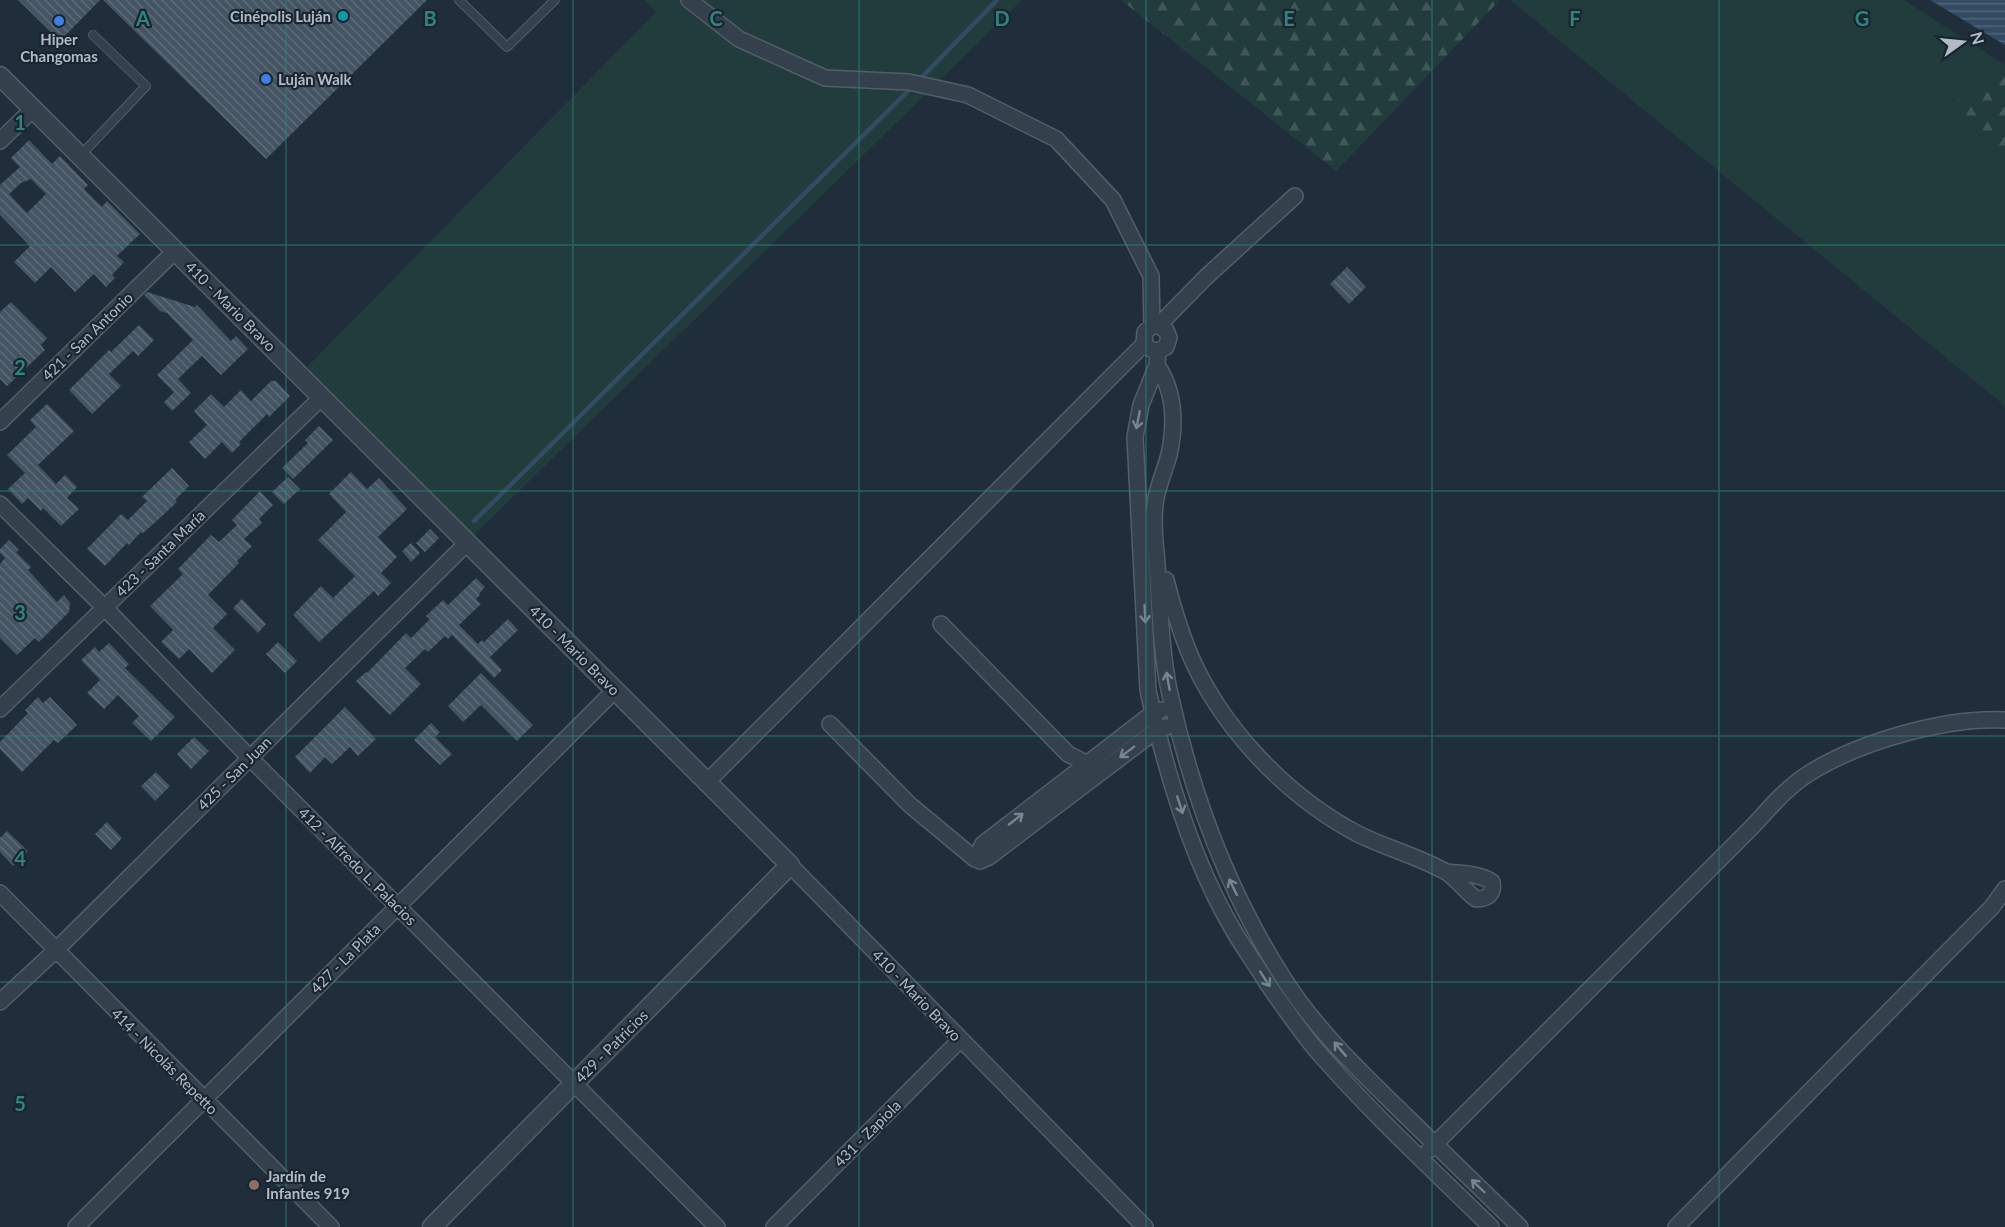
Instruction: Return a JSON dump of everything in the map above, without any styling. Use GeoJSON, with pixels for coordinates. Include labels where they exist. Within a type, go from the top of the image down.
{"type":"FeatureCollection","features":[{"type":"Feature","properties":{"kind":"street"},"geometry":{"type":"LineString","coordinates":[[689,0],[740,39],[825,78],[915,83],[968,94],[1056,139],[1113,200],[1151,276],[1155,326]]}},
{"type":"Feature","properties":{"kind":"street","name":"410 - Mario Bravo"},"geometry":{"type":"LineString","coordinates":[[0,76],[790,864],[1140,1225]]}},
{"type":"Feature","properties":{"kind":"street"},"geometry":{"type":"LineString","coordinates":[[0,141],[33,109]]}},
{"type":"Feature","properties":{"kind":"street"},"geometry":{"type":"LineString","coordinates":[[707,782],[1144,344],[1145,332],[1155,326],[1295,196]]}},
{"type":"Feature","properties":{"kind":"street","name":"421 - San Antonio"},"geometry":{"type":"LineString","coordinates":[[0,422],[175,251]]}},
{"type":"Feature","properties":{"kind":"street"},"geometry":{"type":"LineString","coordinates":[[1155,326],[1166,330],[1169,338],[1158,358],[1141,405],[1135,437],[1147,534],[1173,706],[1202,808],[1222,864],[1252,926],[1285,981],[1357,1068],[1520,1227]]}},
{"type":"Feature","properties":{"kind":"street"},"geometry":{"type":"LineString","coordinates":[[1144,344],[1158,358],[1166,378],[1173,402],[1174,424],[1169,453],[1147,534],[1149,690],[1153,713],[1179,803],[1203,869],[1234,932],[1280,1002],[1317,1051],[1356,1094],[1491,1227]]}},
{"type":"Feature","properties":{"kind":"street","name":"423 - Santa María"},"geometry":{"type":"LineString","coordinates":[[0,709],[322,397]]}},
{"type":"Feature","properties":{"kind":"street","name":"412 - Alfredo L. Palacios"},"geometry":{"type":"LineString","coordinates":[[0,504],[717,1227]]}},
{"type":"Feature","properties":{"kind":"street"},"geometry":{"type":"LineString","coordinates":[[1147,534],[1189,652],[1207,687],[1255,754],[1285,784],[1323,814],[1359,835],[1446,872]]}},
{"type":"Feature","properties":{"kind":"street","name":"425 - San Juan"},"geometry":{"type":"LineString","coordinates":[[0,1002],[56,951],[467,543]]}},
{"type":"Feature","properties":{"kind":"street"},"geometry":{"type":"LineString","coordinates":[[941,624],[1068,754],[1092,770]]}},
{"type":"Feature","properties":{"kind":"street","name":"427 - La Plata"},"geometry":{"type":"LineString","coordinates":[[76,1227],[615,690]]}},
{"type":"Feature","properties":{"kind":"street"},"geometry":{"type":"LineString","coordinates":[[830,724],[910,805],[980,861],[1092,770],[1153,713],[1173,706]]}},
{"type":"Feature","properties":{"kind":"street"},"geometry":{"type":"LineString","coordinates":[[1421,1157],[1785,792],[1807,774],[1837,758],[1933,726],[1961,721],[2005,720]]}},
{"type":"Feature","properties":{"kind":"street"},"geometry":{"type":"LineString","coordinates":[[1092,770],[1158,729],[1177,723]]}},
{"type":"Feature","properties":{"kind":"street","name":"429 - Patricios"},"geometry":{"type":"LineString","coordinates":[[432,1227],[790,864]]}},
{"type":"Feature","properties":{"kind":"street"},"geometry":{"type":"LineString","coordinates":[[1676,1227],[1992,907],[2005,889]]}},
{"type":"Feature","properties":{"kind":"street","name":"414 - Nicolás Repetto"},"geometry":{"type":"LineString","coordinates":[[0,893],[331,1227]]}},
{"type":"Feature","properties":{"kind":"street","name":"431 - Zapiola"},"geometry":{"type":"LineString","coordinates":[[774,1227],[960,1040]]}},
{"type":"Feature","properties":{"kind":"lane"},"geometry":{"type":"LineString","coordinates":[[459,0],[507,47],[555,0]]}},
{"type":"Feature","properties":{"kind":"lane"},"geometry":{"type":"LineString","coordinates":[[80,156],[146,86],[93,35]]}},
{"type":"Feature","properties":{"kind":"green space"},"geometry":{"type":"Polygon","coordinates":[[[645,0],[1022,0],[474,535],[307,367],[656,12],[645,0]]]}},
{"type":"Feature","properties":{"kind":"green space"},"geometry":{"type":"Polygon","coordinates":[[[1121,0],[1500,0],[1336,171],[1121,0]]]}},
{"type":"Feature","properties":{"kind":"green space"},"geometry":{"type":"Polygon","coordinates":[[[1510,0],[1904,0],[2005,65],[2005,73],[1970,88],[1976,132],[2005,153],[2005,406],[1510,0]]]}},
{"type":"Feature","properties":{"kind":"green space"},"geometry":{"type":"Polygon","coordinates":[[[2005,73],[2005,153],[1976,132],[1954,105],[1970,88],[2005,73]]]}},
{"type":"Feature","properties":{"kind":"water"},"geometry":{"type":"Polygon","coordinates":[[[1930,0],[2005,0],[2005,45],[1930,0]]]}},
{"type":"Feature","properties":{"kind":"building","name":"Hiper Changomas"},"geometry":{"type":"Polygon","coordinates":[[[18,0],[100,0],[60,41],[18,0]]]}},
{"type":"Feature","properties":{"kind":"building","name":"Luján Walk"},"geometry":{"type":"Polygon","coordinates":[[[103,0],[427,0],[266,159],[103,0]]]}},
{"type":"Feature","properties":{"kind":"building"},"geometry":{"type":"Polygon","coordinates":[[[29,140],[52,164],[60,156],[88,185],[84,189],[102,207],[107,201],[140,234],[117,256],[124,262],[112,275],[115,278],[106,287],[94,274],[75,292],[51,267],[35,283],[14,262],[30,246],[0,215],[0,185],[20,167],[11,158],[29,140]],[[31,179],[21,183],[9,194],[27,213],[46,194],[31,179]]]}},
{"type":"Feature","properties":{"kind":"building"},"geometry":{"type":"Polygon","coordinates":[[[1347,267],[1366,287],[1349,304],[1330,284],[1347,267]]]}},
{"type":"Feature","properties":{"kind":"building"},"geometry":{"type":"Polygon","coordinates":[[[147,292],[195,307],[197,305],[231,341],[236,336],[248,349],[221,375],[202,356],[178,379],[191,393],[172,411],[164,402],[174,392],[157,375],[193,340],[167,313],[160,311],[144,295],[147,292]]]}},
{"type":"Feature","properties":{"kind":"building"},"geometry":{"type":"Polygon","coordinates":[[[11,302],[47,338],[41,345],[45,350],[7,386],[0,379],[0,312],[11,302]]]}},
{"type":"Feature","properties":{"kind":"building"},"geometry":{"type":"Polygon","coordinates":[[[139,325],[154,340],[138,356],[133,351],[109,374],[121,386],[92,414],[69,390],[109,350],[111,352],[139,325]]]}},
{"type":"Feature","properties":{"kind":"building"},"geometry":{"type":"Polygon","coordinates":[[[271,381],[276,381],[290,396],[269,417],[267,414],[239,442],[241,444],[232,453],[222,442],[205,459],[189,442],[207,425],[194,411],[211,394],[224,407],[241,390],[251,401],[271,381]]]}},
{"type":"Feature","properties":{"kind":"building"},"geometry":{"type":"Polygon","coordinates":[[[47,404],[74,431],[38,465],[56,484],[65,475],[77,487],[67,498],[79,509],[61,526],[43,508],[41,511],[28,498],[22,504],[8,489],[25,473],[7,455],[36,427],[30,420],[47,404]]]}},
{"type":"Feature","properties":{"kind":"building"},"geometry":{"type":"Polygon","coordinates":[[[319,426],[333,440],[293,479],[282,468],[308,443],[305,440],[319,426]]]}},
{"type":"Feature","properties":{"kind":"building"},"geometry":{"type":"Polygon","coordinates":[[[172,468],[189,486],[175,500],[177,502],[129,545],[127,543],[105,566],[87,549],[121,514],[128,520],[147,501],[142,497],[172,468]]]}},
{"type":"Feature","properties":{"kind":"building"},"geometry":{"type":"Polygon","coordinates":[[[351,472],[367,489],[379,478],[407,509],[378,537],[397,557],[381,573],[391,583],[378,596],[374,591],[319,642],[293,615],[321,586],[333,598],[355,576],[318,540],[346,512],[329,494],[351,472]]]}},
{"type":"Feature","properties":{"kind":"building"},"geometry":{"type":"Polygon","coordinates":[[[288,477],[300,489],[284,504],[272,492],[288,477]]]}},
{"type":"Feature","properties":{"kind":"building"},"geometry":{"type":"Polygon","coordinates":[[[260,491],[273,505],[259,519],[262,523],[244,539],[252,546],[208,595],[227,614],[213,628],[235,650],[212,673],[189,649],[179,659],[161,642],[173,630],[150,606],[183,574],[178,569],[211,535],[219,542],[237,525],[232,520],[260,491]]]}},
{"type":"Feature","properties":{"kind":"building"},"geometry":{"type":"Polygon","coordinates":[[[430,529],[439,538],[425,552],[416,543],[430,529]]]}},
{"type":"Feature","properties":{"kind":"building"},"geometry":{"type":"Polygon","coordinates":[[[9,540],[19,550],[16,552],[31,567],[28,570],[57,602],[64,595],[70,603],[69,612],[39,642],[35,638],[17,655],[0,638],[0,564],[5,558],[0,553],[0,549],[9,540]]]}},
{"type":"Feature","properties":{"kind":"building"},"geometry":{"type":"Polygon","coordinates":[[[411,543],[420,553],[411,562],[402,551],[411,543]]]}},
{"type":"Feature","properties":{"kind":"building"},"geometry":{"type":"Polygon","coordinates":[[[476,578],[485,587],[476,599],[481,604],[459,625],[478,644],[482,640],[484,642],[508,619],[518,630],[490,657],[502,670],[494,678],[452,635],[448,639],[445,636],[428,652],[425,649],[405,668],[421,684],[390,715],[356,681],[367,673],[406,633],[411,638],[430,619],[426,616],[443,600],[448,605],[476,578]]]}},
{"type":"Feature","properties":{"kind":"building"},"geometry":{"type":"Polygon","coordinates":[[[242,599],[266,624],[258,633],[233,608],[242,599]]]}},
{"type":"Feature","properties":{"kind":"building"},"geometry":{"type":"Polygon","coordinates":[[[278,642],[297,661],[285,673],[266,654],[278,642]]]}},
{"type":"Feature","properties":{"kind":"building"},"geometry":{"type":"Polygon","coordinates":[[[109,643],[129,664],[125,668],[175,717],[151,741],[132,723],[139,716],[118,695],[104,709],[87,693],[100,680],[81,660],[95,647],[99,652],[109,643]]]}},
{"type":"Feature","properties":{"kind":"building"},"geometry":{"type":"Polygon","coordinates":[[[481,673],[533,725],[517,741],[481,705],[463,722],[448,706],[481,673]]]}},
{"type":"Feature","properties":{"kind":"building"},"geometry":{"type":"Polygon","coordinates":[[[38,697],[43,703],[50,697],[77,725],[58,743],[54,740],[22,772],[0,749],[0,742],[28,713],[25,710],[38,697]]]}},
{"type":"Feature","properties":{"kind":"building"},"geometry":{"type":"Polygon","coordinates":[[[345,707],[376,739],[358,756],[350,747],[332,764],[325,757],[310,773],[295,757],[345,707]]]}},
{"type":"Feature","properties":{"kind":"building"},"geometry":{"type":"Polygon","coordinates":[[[431,723],[440,732],[435,737],[452,754],[440,765],[414,740],[431,723]]]}},
{"type":"Feature","properties":{"kind":"building"},"geometry":{"type":"Polygon","coordinates":[[[194,737],[209,751],[191,769],[177,754],[194,737]]]}},
{"type":"Feature","properties":{"kind":"building"},"geometry":{"type":"Polygon","coordinates":[[[156,772],[170,786],[155,801],[141,786],[156,772]]]}},
{"type":"Feature","properties":{"kind":"building"},"geometry":{"type":"Polygon","coordinates":[[[107,822],[122,838],[111,850],[95,834],[107,822]]]}},
{"type":"Feature","properties":{"kind":"building"},"geometry":{"type":"Polygon","coordinates":[[[7,831],[28,851],[13,866],[0,852],[0,838],[7,831]]]}},
{"type":"Feature","properties":{"kind":"waterway"},"geometry":{"type":"LineString","coordinates":[[919,80],[997,0]]}},
{"type":"Feature","properties":{"kind":"waterway"},"geometry":{"type":"LineString","coordinates":[[474,521],[913,86]]}},
{"type":"Feature","properties":{"kind":"place","name":"Cinépolis Luján"},"geometry":{"type":"Point","coordinates":[343,16]}},
{"type":"Feature","properties":{"kind":"place","name":"Hiper Changomas"},"geometry":{"type":"Point","coordinates":[59,21]}},
{"type":"Feature","properties":{"kind":"place","name":"Luján Walk"},"geometry":{"type":"Point","coordinates":[266,79]}},
{"type":"Feature","properties":{"kind":"place","name":"Jardín de Infantes 919"},"geometry":{"type":"Point","coordinates":[254,1185]}}]}
